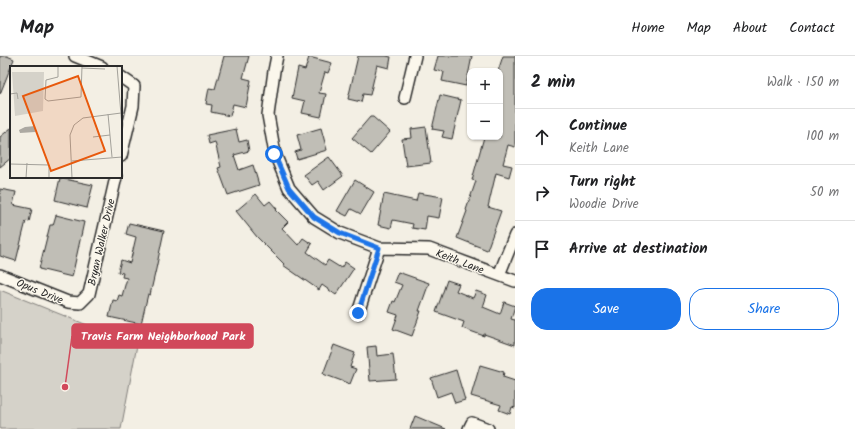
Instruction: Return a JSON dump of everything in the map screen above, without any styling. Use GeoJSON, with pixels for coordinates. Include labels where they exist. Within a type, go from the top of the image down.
{"type":"FeatureCollection","features":[{"type":"Feature","properties":{"kind":"street"},"geometry":{"type":"LineString","coordinates":[[75,56],[100,66]]}},
{"type":"Feature","properties":{"kind":"street","name":"Keith Lane"},"geometry":{"type":"LineString","coordinates":[[277,56],[268,115],[274,154],[289,188],[314,217],[340,233],[379,248],[429,249],[515,281]]}},
{"type":"Feature","properties":{"kind":"street"},"geometry":{"type":"LineString","coordinates":[[405,98],[415,56]]}},
{"type":"Feature","properties":{"kind":"street"},"geometry":{"type":"LineString","coordinates":[[122,78],[134,86],[133,106],[122,152]]}},
{"type":"Feature","properties":{"kind":"street","name":"Bryan Walker Drive"},"geometry":{"type":"LineString","coordinates":[[80,303],[89,294],[116,178]]}},
{"type":"Feature","properties":{"kind":"street"},"geometry":{"type":"LineString","coordinates":[[499,275],[515,235]]}},
{"type":"Feature","properties":{"kind":"street"},"geometry":{"type":"LineString","coordinates":[[358,313],[379,248]]}},
{"type":"Feature","properties":{"kind":"street","name":"Opus Drive"},"geometry":{"type":"LineString","coordinates":[[0,275],[68,302],[80,303]]}},
{"type":"Feature","properties":{"kind":"street"},"geometry":{"type":"LineString","coordinates":[[470,426],[488,429]]}},
{"type":"Feature","properties":{"kind":"shaded area"},"geometry":{"type":"Polygon","coordinates":[[[0,290],[137,345],[121,429],[0,429],[0,290]]]}},
{"type":"Feature","properties":{"kind":"building"},"geometry":{"type":"Polygon","coordinates":[[[0,56],[7,56],[14,59],[0,94],[0,56]]]}},
{"type":"Feature","properties":{"kind":"building"},"geometry":{"type":"Polygon","coordinates":[[[224,56],[249,56],[243,78],[251,80],[246,107],[233,104],[230,116],[211,112],[212,105],[206,104],[209,88],[215,89],[224,56]]]}},
{"type":"Feature","properties":{"kind":"building"},"geometry":{"type":"Polygon","coordinates":[[[358,56],[391,57],[389,68],[377,65],[370,95],[363,94],[361,102],[348,99],[358,56]]]}},
{"type":"Feature","properties":{"kind":"building"},"geometry":{"type":"Polygon","coordinates":[[[438,56],[472,56],[470,68],[467,68],[466,86],[442,81],[444,72],[434,70],[438,56]]]}},
{"type":"Feature","properties":{"kind":"building"},"geometry":{"type":"Polygon","coordinates":[[[503,56],[515,56],[515,147],[508,145],[503,164],[512,166],[509,177],[496,173],[488,207],[501,211],[487,250],[457,238],[476,181],[472,180],[483,140],[503,140],[503,68],[499,68],[503,56]]]}},
{"type":"Feature","properties":{"kind":"building"},"geometry":{"type":"Polygon","coordinates":[[[309,57],[332,63],[328,73],[325,72],[319,93],[326,94],[321,117],[302,113],[305,101],[292,98],[298,68],[305,70],[309,57]]]}},
{"type":"Feature","properties":{"kind":"building"},"geometry":{"type":"Polygon","coordinates":[[[440,95],[461,100],[452,139],[442,137],[444,131],[432,129],[440,95]]]}},
{"type":"Feature","properties":{"kind":"building"},"geometry":{"type":"Polygon","coordinates":[[[370,117],[373,117],[390,132],[371,154],[352,138],[370,117]]]}},
{"type":"Feature","properties":{"kind":"building"},"geometry":{"type":"Polygon","coordinates":[[[426,127],[431,163],[406,166],[402,139],[412,138],[411,129],[426,127]]]}},
{"type":"Feature","properties":{"kind":"building"},"geometry":{"type":"Polygon","coordinates":[[[321,128],[327,150],[297,159],[295,152],[301,150],[297,135],[321,128]]]}},
{"type":"Feature","properties":{"kind":"building"},"geometry":{"type":"Polygon","coordinates":[[[10,129],[10,159],[0,167],[0,137],[10,129]]]}},
{"type":"Feature","properties":{"kind":"building"},"geometry":{"type":"Polygon","coordinates":[[[236,129],[239,142],[247,140],[249,151],[234,155],[239,170],[253,165],[259,185],[228,195],[218,168],[221,167],[215,142],[209,144],[207,135],[236,129]]]}},
{"type":"Feature","properties":{"kind":"building"},"geometry":{"type":"Polygon","coordinates":[[[329,157],[343,176],[324,190],[318,181],[312,185],[304,175],[329,157]]]}},
{"type":"Feature","properties":{"kind":"building"},"geometry":{"type":"Polygon","coordinates":[[[60,178],[93,185],[87,208],[55,200],[60,178]]]}},
{"type":"Feature","properties":{"kind":"building"},"geometry":{"type":"Polygon","coordinates":[[[355,180],[374,192],[361,214],[351,209],[347,216],[337,211],[355,180]]]}},
{"type":"Feature","properties":{"kind":"building"},"geometry":{"type":"Polygon","coordinates":[[[0,189],[16,192],[13,205],[32,209],[29,222],[26,221],[16,261],[0,256],[0,189]]]}},
{"type":"Feature","properties":{"kind":"building"},"geometry":{"type":"Polygon","coordinates":[[[418,193],[443,197],[439,218],[427,216],[425,230],[412,228],[413,224],[393,220],[391,228],[378,225],[384,194],[416,201],[418,193]]]}},
{"type":"Feature","properties":{"kind":"building"},"geometry":{"type":"Polygon","coordinates":[[[256,194],[265,205],[270,201],[277,209],[276,210],[288,222],[282,228],[298,245],[303,238],[312,244],[307,252],[325,265],[328,260],[341,268],[345,262],[354,268],[336,295],[322,285],[319,290],[283,265],[284,264],[257,237],[236,211],[256,194]]]}},
{"type":"Feature","properties":{"kind":"building"},"geometry":{"type":"Polygon","coordinates":[[[56,215],[84,222],[72,277],[39,269],[50,225],[53,225],[56,215]]]}},
{"type":"Feature","properties":{"kind":"building"},"geometry":{"type":"Polygon","coordinates":[[[129,223],[164,231],[150,295],[148,294],[141,324],[109,317],[113,300],[117,301],[119,295],[122,296],[127,278],[122,277],[123,273],[118,272],[121,260],[130,263],[136,237],[126,234],[129,223]]]}},
{"type":"Feature","properties":{"kind":"building"},"geometry":{"type":"Polygon","coordinates":[[[398,272],[429,283],[412,336],[393,329],[398,315],[389,312],[402,285],[394,282],[398,272]]]}},
{"type":"Feature","properties":{"kind":"building"},"geometry":{"type":"Polygon","coordinates":[[[447,280],[459,284],[456,291],[473,298],[476,291],[487,295],[483,307],[500,314],[504,302],[515,306],[511,319],[515,320],[515,345],[462,328],[464,322],[436,312],[447,280]]]}},
{"type":"Feature","properties":{"kind":"building"},"geometry":{"type":"Polygon","coordinates":[[[334,345],[355,353],[350,367],[356,369],[350,384],[323,374],[334,345]]]}},
{"type":"Feature","properties":{"kind":"building"},"geometry":{"type":"Polygon","coordinates":[[[376,346],[377,356],[393,354],[396,379],[370,381],[367,347],[376,346]]]}},
{"type":"Feature","properties":{"kind":"building"},"geometry":{"type":"Polygon","coordinates":[[[480,365],[504,372],[503,377],[515,381],[515,408],[512,407],[510,414],[499,410],[501,405],[471,396],[480,365]]]}},
{"type":"Feature","properties":{"kind":"building"},"geometry":{"type":"Polygon","coordinates":[[[456,370],[465,400],[455,403],[451,392],[437,397],[431,378],[456,370]]]}},
{"type":"Feature","properties":{"kind":"building"},"geometry":{"type":"Polygon","coordinates":[[[415,416],[446,429],[410,429],[415,416]]]}},
{"type":"Feature","properties":{"kind":"place","name":"Travis Farm Neighborhood Park"},"geometry":{"type":"Point","coordinates":[65,387]}},
{"type":"Feature","properties":{"kind":"route"},"geometry":{"type":"LineString","coordinates":[[274,154],[289,188],[314,217],[340,233],[379,248],[358,313]]}}]}
